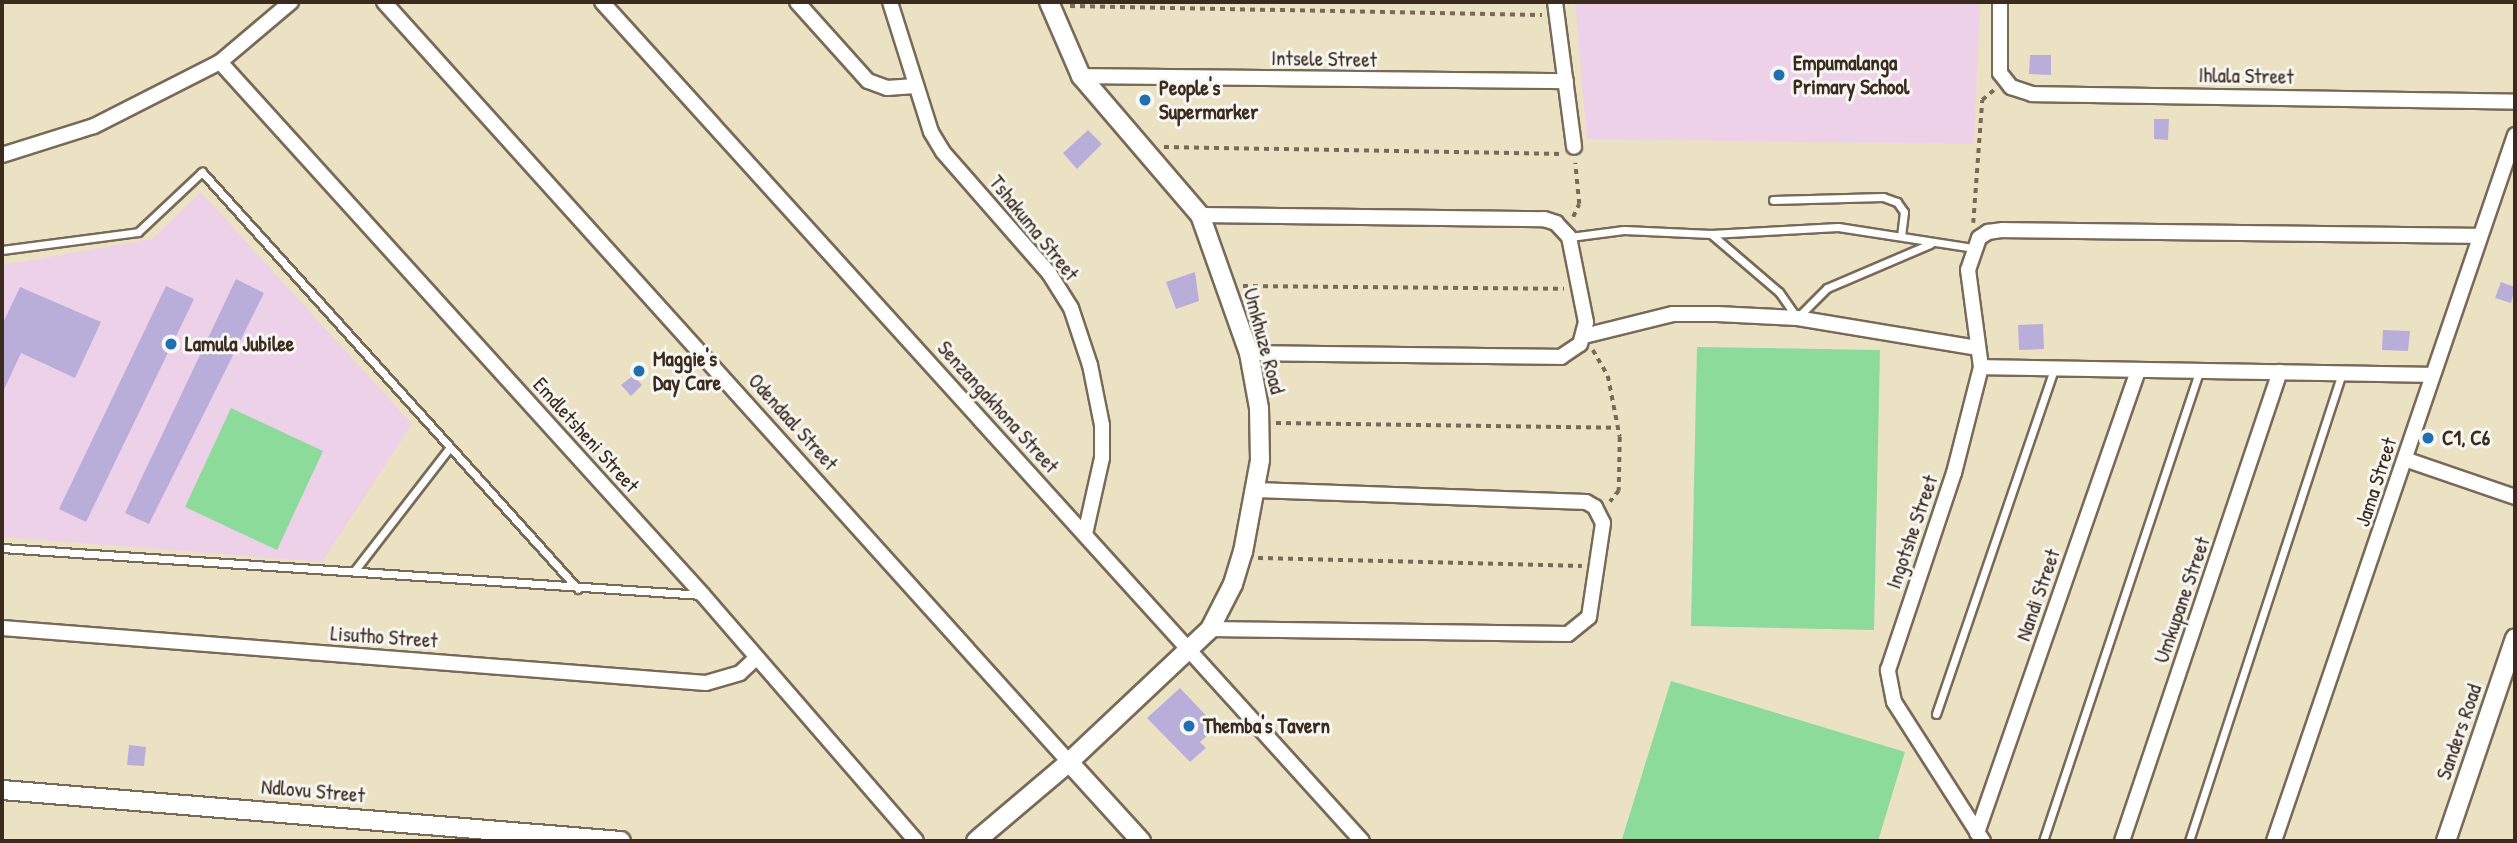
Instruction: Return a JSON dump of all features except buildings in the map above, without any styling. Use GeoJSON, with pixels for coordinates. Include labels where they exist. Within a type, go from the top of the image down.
{"type":"FeatureCollection","features":[{"type":"Feature","properties":{"kind":"street"},"geometry":{"type":"LineString","coordinates":[[2,155],[94,126],[220,62],[291,2]]}},
{"type":"Feature","properties":{"kind":"street","name":"Odendaal Street"},"geometry":{"type":"LineString","coordinates":[[383,2],[1141,841]]}},
{"type":"Feature","properties":{"kind":"street","name":"Senzangakhona Street"},"geometry":{"type":"LineString","coordinates":[[602,2],[1362,841]]}},
{"type":"Feature","properties":{"kind":"street"},"geometry":{"type":"LineString","coordinates":[[797,2],[868,81],[887,88],[915,86]]}},
{"type":"Feature","properties":{"kind":"street","name":"Tshakuma Street"},"geometry":{"type":"LineString","coordinates":[[890,2],[915,86],[943,152],[1049,273],[1071,308],[1090,365],[1104,446],[1085,534]]}},
{"type":"Feature","properties":{"kind":"street"},"geometry":{"type":"LineString","coordinates":[[2000,2],[2000,57],[2004,81]]}},
{"type":"Feature","properties":{"kind":"street","name":"Umkhuze Road"},"geometry":{"type":"LineString","coordinates":[[1050,4],[1081,76],[1200,215],[1249,353],[1259,423],[1256,490],[1241,558],[1210,629],[1190,652],[1069,762]]}},
{"type":"Feature","properties":{"kind":"street"},"geometry":{"type":"LineString","coordinates":[[1556,9],[1574,147]]}},
{"type":"Feature","properties":{"kind":"street","name":"Emdletsheni Street"},"geometry":{"type":"LineString","coordinates":[[220,62],[702,595],[916,841]]}},
{"type":"Feature","properties":{"kind":"street","name":"Intsele Street"},"geometry":{"type":"LineString","coordinates":[[1081,76],[1566,81]]}},
{"type":"Feature","properties":{"kind":"street","name":"Ihlala Street"},"geometry":{"type":"LineString","coordinates":[[2004,81],[2032,94],[2515,102]]}},
{"type":"Feature","properties":{"kind":"street","name":"Jama Street"},"geometry":{"type":"LineString","coordinates":[[2274,841],[2407,460],[2431,375],[2515,135]]}},
{"type":"Feature","properties":{"kind":"street"},"geometry":{"type":"LineString","coordinates":[[1200,215],[1544,219],[1567,234],[1581,289],[1584,336]]}},
{"type":"Feature","properties":{"kind":"street"},"geometry":{"type":"LineString","coordinates":[[1976,243],[1988,232],[2003,230],[2480,236]]}},
{"type":"Feature","properties":{"kind":"street","name":"Ingotshe Street"},"geometry":{"type":"LineString","coordinates":[[1976,243],[1968,270],[1981,367],[1954,472],[1888,670],[1894,702],[1980,837]]}},
{"type":"Feature","properties":{"kind":"street"},"geometry":{"type":"LineString","coordinates":[[1249,353],[1560,357],[1571,353],[1584,336],[1673,314],[1797,318],[1978,348]]}},
{"type":"Feature","properties":{"kind":"street"},"geometry":{"type":"LineString","coordinates":[[1981,367],[2431,375]]}},
{"type":"Feature","properties":{"kind":"street","name":"Nandi Street"},"geometry":{"type":"LineString","coordinates":[[1980,837],[2138,370]]}},
{"type":"Feature","properties":{"kind":"street","name":"Umkupane Street"},"geometry":{"type":"LineString","coordinates":[[2122,841],[2280,372]]}},
{"type":"Feature","properties":{"kind":"street"},"geometry":{"type":"LineString","coordinates":[[2407,460],[2515,497]]}},
{"type":"Feature","properties":{"kind":"street"},"geometry":{"type":"LineString","coordinates":[[1210,629],[1568,634],[1589,617],[1597,566],[1600,514],[1575,498],[1256,490]]}},
{"type":"Feature","properties":{"kind":"street","name":"Lisutho Street"},"geometry":{"type":"LineString","coordinates":[[2,628],[706,683],[740,673],[756,658]]}},
{"type":"Feature","properties":{"kind":"street","name":"Sanders Road"},"geometry":{"type":"LineString","coordinates":[[2446,841],[2515,638]]}},
{"type":"Feature","properties":{"kind":"street"},"geometry":{"type":"LineString","coordinates":[[976,841],[1069,762]]}},
{"type":"Feature","properties":{"kind":"street","name":"Ndlovu Street"},"geometry":{"type":"LineString","coordinates":[[2,790],[545,839],[621,841]]}},
{"type":"Feature","properties":{"kind":"lane"},"geometry":{"type":"LineString","coordinates":[[2,250],[138,232],[202,172],[578,589]]}},
{"type":"Feature","properties":{"kind":"lane"},"geometry":{"type":"LineString","coordinates":[[1773,200],[1883,198],[1897,202],[1904,212],[1901,236]]}},
{"type":"Feature","properties":{"kind":"lane"},"geometry":{"type":"LineString","coordinates":[[1567,234],[1624,230],[1711,234],[1838,227],[1901,236],[1930,244],[1976,243]]}},
{"type":"Feature","properties":{"kind":"lane"},"geometry":{"type":"LineString","coordinates":[[1711,234],[1779,292],[1797,318],[1827,288],[1930,244]]}},
{"type":"Feature","properties":{"kind":"lane"},"geometry":{"type":"LineString","coordinates":[[1936,714],[2054,369]]}},
{"type":"Feature","properties":{"kind":"lane"},"geometry":{"type":"LineString","coordinates":[[2043,841],[2200,371]]}},
{"type":"Feature","properties":{"kind":"lane"},"geometry":{"type":"LineString","coordinates":[[2189,841],[2342,373]]}},
{"type":"Feature","properties":{"kind":"lane"},"geometry":{"type":"LineString","coordinates":[[355,570],[450,447]]}},
{"type":"Feature","properties":{"kind":"lane"},"geometry":{"type":"LineString","coordinates":[[2,548],[355,570],[578,589],[702,595]]}},
{"type":"Feature","properties":{"kind":"path"},"geometry":{"type":"LineString","coordinates":[[1050,4],[1556,9]]}},
{"type":"Feature","properties":{"kind":"path"},"geometry":{"type":"LineString","coordinates":[[1976,243],[1973,224],[1982,100],[2004,81]]}},
{"type":"Feature","properties":{"kind":"path"},"geometry":{"type":"LineString","coordinates":[[1144,149],[1194,144],[1574,154],[1579,204],[1567,234]]}},
{"type":"Feature","properties":{"kind":"path"},"geometry":{"type":"LineString","coordinates":[[1227,286],[1581,289]]}},
{"type":"Feature","properties":{"kind":"path"},"geometry":{"type":"LineString","coordinates":[[1584,336],[1608,376],[1619,428],[1619,491],[1600,514]]}},
{"type":"Feature","properties":{"kind":"path"},"geometry":{"type":"LineString","coordinates":[[1259,423],[1619,428]]}},
{"type":"Feature","properties":{"kind":"path"},"geometry":{"type":"LineString","coordinates":[[1241,558],[1597,566]]}},
{"type":"Feature","properties":{"kind":"shaded area","name":"Empumalanga Primary School"},"geometry":{"type":"Polygon","coordinates":[[[1575,2],[1980,2],[1974,144],[1587,139],[1575,2]]]}},
{"type":"Feature","properties":{"kind":"shaded area","name":"Lamula Jubilee"},"geometry":{"type":"Polygon","coordinates":[[[201,192],[412,424],[322,562],[2,537],[2,265],[152,239],[201,192]]]}},
{"type":"Feature","properties":{"kind":"green space"},"geometry":{"type":"Polygon","coordinates":[[[1697,347],[1880,350],[1874,630],[1691,626],[1697,347]]]}},
{"type":"Feature","properties":{"kind":"green space"},"geometry":{"type":"Polygon","coordinates":[[[231,408],[323,451],[277,550],[185,507],[231,408]]]}},
{"type":"Feature","properties":{"kind":"green space"},"geometry":{"type":"Polygon","coordinates":[[[1671,681],[1905,752],[1878,841],[1622,839],[1671,681]]]}},
{"type":"Feature","properties":{"kind":"place","name":"Empumalanga Primary School"},"geometry":{"type":"Point","coordinates":[1779,75]}},
{"type":"Feature","properties":{"kind":"place","name":"People's Supermarker"},"geometry":{"type":"Point","coordinates":[1145,100]}},
{"type":"Feature","properties":{"kind":"place","name":"Lamula Jubilee"},"geometry":{"type":"Point","coordinates":[171,344]}},
{"type":"Feature","properties":{"kind":"place","name":"Maggie's Day Care"},"geometry":{"type":"Point","coordinates":[639,371]}},
{"type":"Feature","properties":{"kind":"place","name":"C1, C6"},"geometry":{"type":"Point","coordinates":[2428,438]}},
{"type":"Feature","properties":{"kind":"place","name":"Themba's Tavern"},"geometry":{"type":"Point","coordinates":[1189,726]}}]}
